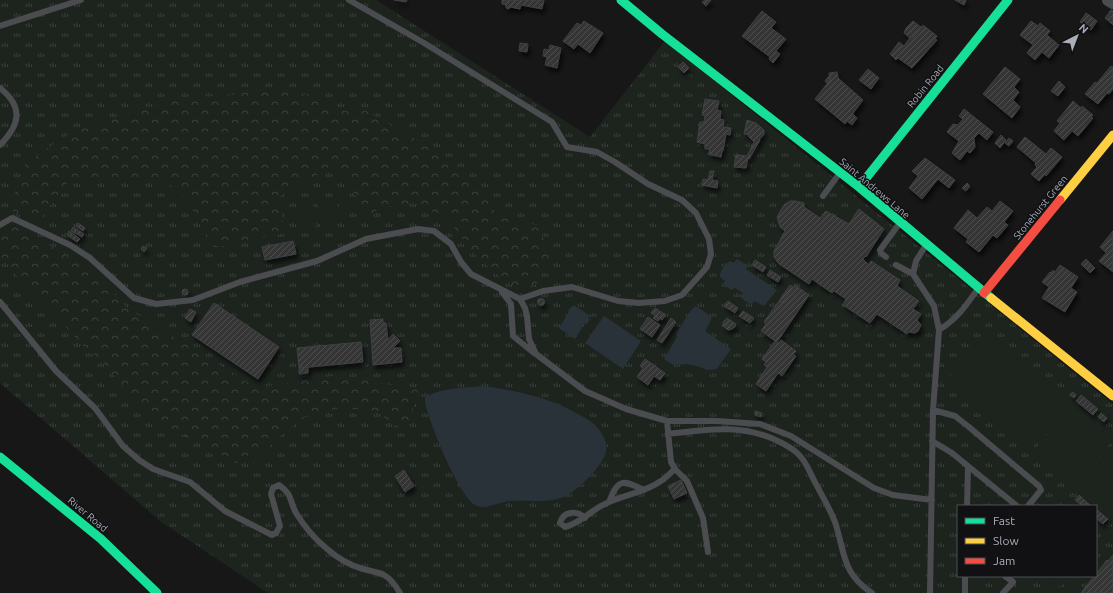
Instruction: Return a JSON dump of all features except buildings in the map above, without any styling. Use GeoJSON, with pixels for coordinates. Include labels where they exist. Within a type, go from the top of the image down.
{"type":"FeatureCollection","features":[{"type":"Feature","properties":{"kind":"street","name":"Saint Andrews Lane"},"geometry":{"type":"LineString","coordinates":[[621,0],[662,34],[840,172],[981,291],[1113,396]]}},
{"type":"Feature","properties":{"kind":"street","name":"Robin Road"},"geometry":{"type":"LineString","coordinates":[[858,187],[1008,0]]}},
{"type":"Feature","properties":{"kind":"street"},"geometry":{"type":"LineString","coordinates":[[1108,0],[1113,3]]}},
{"type":"Feature","properties":{"kind":"street","name":"Stonehurst Green"},"geometry":{"type":"LineString","coordinates":[[981,291],[1113,135]]}},
{"type":"Feature","properties":{"kind":"street","name":"River Road"},"geometry":{"type":"LineString","coordinates":[[0,457],[99,537],[157,593]]}},
{"type":"Feature","properties":{"kind":"lane"},"geometry":{"type":"LineString","coordinates":[[0,26],[81,0]]}},
{"type":"Feature","properties":{"kind":"lane"},"geometry":{"type":"LineString","coordinates":[[349,0],[424,43],[552,122],[567,147],[597,152],[648,184],[682,200],[696,213],[709,239],[711,254],[707,267],[682,296],[665,300],[639,303],[618,301],[572,287],[543,291],[520,299]]}},
{"type":"Feature","properties":{"kind":"lane"},"geometry":{"type":"LineString","coordinates":[[0,88],[12,100],[17,111],[16,122],[7,138],[0,145]]}},
{"type":"Feature","properties":{"kind":"lane"},"geometry":{"type":"LineString","coordinates":[[823,196],[840,172]]}},
{"type":"Feature","properties":{"kind":"lane"},"geometry":{"type":"LineString","coordinates":[[0,225],[12,218],[70,245],[90,258],[134,298],[156,304],[193,300],[240,282],[317,261],[366,240],[418,229],[434,231],[451,244],[461,262],[471,274],[520,299],[527,316],[529,339],[536,354]]}},
{"type":"Feature","properties":{"kind":"lane"},"geometry":{"type":"LineString","coordinates":[[886,257],[880,250],[900,222]]}},
{"type":"Feature","properties":{"kind":"lane"},"geometry":{"type":"LineString","coordinates":[[913,274],[916,261],[926,245]]}},
{"type":"Feature","properties":{"kind":"lane"},"geometry":{"type":"LineString","coordinates":[[896,264],[913,274],[934,306],[939,330],[933,410],[930,593]]}},
{"type":"Feature","properties":{"kind":"lane"},"geometry":{"type":"LineString","coordinates":[[497,288],[506,295],[511,304],[513,336],[585,391],[626,409],[667,421],[717,421],[760,424],[791,436],[874,488],[894,495],[932,500]]}},
{"type":"Feature","properties":{"kind":"lane"},"geometry":{"type":"LineString","coordinates":[[939,330],[950,324],[981,291]]}},
{"type":"Feature","properties":{"kind":"lane"},"geometry":{"type":"LineString","coordinates":[[0,302],[56,371],[95,408],[123,446],[139,460],[153,470],[190,482],[225,511],[272,535],[276,533],[280,526],[271,494],[273,488],[278,485],[285,490],[291,498],[295,511],[307,528],[325,548],[343,561],[363,569],[383,574],[395,585],[400,593]]}},
{"type":"Feature","properties":{"kind":"lane"},"geometry":{"type":"LineString","coordinates":[[933,410],[955,416],[1039,486],[1041,490],[1029,505]]}},
{"type":"Feature","properties":{"kind":"lane"},"geometry":{"type":"LineString","coordinates":[[667,421],[671,462],[675,469],[687,481],[703,518],[708,552]]}},
{"type":"Feature","properties":{"kind":"lane"},"geometry":{"type":"LineString","coordinates":[[668,434],[716,428],[733,428],[771,438],[798,453],[807,466],[830,509],[846,562],[854,579],[872,593]]}},
{"type":"Feature","properties":{"kind":"lane"},"geometry":{"type":"LineString","coordinates":[[932,441],[952,453],[1016,505]]}},
{"type":"Feature","properties":{"kind":"lane"},"geometry":{"type":"LineString","coordinates":[[967,505],[968,467]]}},
{"type":"Feature","properties":{"kind":"lane"},"geometry":{"type":"LineString","coordinates":[[585,518],[604,504],[644,490],[660,482],[675,469]]}},
{"type":"Feature","properties":{"kind":"lane"},"geometry":{"type":"LineString","coordinates":[[609,502],[615,488],[624,482],[644,490]]}},
{"type":"Feature","properties":{"kind":"lane"},"geometry":{"type":"LineString","coordinates":[[965,577],[965,593]]}},
{"type":"Feature","properties":{"kind":"lane"},"geometry":{"type":"LineString","coordinates":[[1003,593],[1013,582],[1007,577]]}},
{"type":"Feature","properties":{"kind":"green space"},"geometry":{"type":"Polygon","coordinates":[[[0,0],[376,0],[590,137],[665,41],[1113,404],[1113,593],[268,593],[160,521],[0,383],[0,0]]]}},
{"type":"Feature","properties":{"kind":"green space"},"geometry":{"type":"Polygon","coordinates":[[[281,86],[317,98],[345,111],[366,111],[441,154],[478,185],[493,210],[513,221],[539,225],[550,259],[540,281],[522,291],[499,276],[471,251],[448,219],[415,203],[380,208],[368,216],[355,195],[345,173],[324,171],[279,197],[284,233],[214,248],[188,201],[162,178],[126,182],[69,180],[36,225],[9,208],[26,163],[72,132],[181,98],[232,95],[281,86]]]}},
{"type":"Feature","properties":{"kind":"green space"},"geometry":{"type":"Polygon","coordinates":[[[342,187],[352,209],[342,213],[333,191],[342,187]]]}},
{"type":"Feature","properties":{"kind":"green space"},"geometry":{"type":"Polygon","coordinates":[[[325,195],[334,217],[325,221],[315,200],[325,195]]]}},
{"type":"Feature","properties":{"kind":"green space"},"geometry":{"type":"Polygon","coordinates":[[[307,204],[317,225],[308,230],[298,208],[307,204]]]}},
{"type":"Feature","properties":{"kind":"green space"},"geometry":{"type":"Polygon","coordinates":[[[2,219],[54,248],[101,279],[127,308],[257,388],[338,375],[418,390],[408,428],[395,427],[377,411],[340,408],[306,416],[278,438],[253,463],[236,463],[163,424],[135,401],[103,362],[81,344],[56,316],[31,294],[0,255],[0,221],[2,219]]]}},
{"type":"Feature","properties":{"kind":"green space"},"geometry":{"type":"Polygon","coordinates":[[[986,332],[1070,400],[1030,450],[945,382],[986,332]]]}},
{"type":"Feature","properties":{"kind":"green space"},"geometry":{"type":"Polygon","coordinates":[[[1073,401],[1113,433],[1113,439],[1076,486],[1033,452],[1073,401]]]}},
{"type":"Feature","properties":{"kind":"green space"},"geometry":{"type":"Polygon","coordinates":[[[1113,444],[1113,514],[1079,487],[1113,444]]]}},
{"type":"Feature","properties":{"kind":"green space"},"geometry":{"type":"Polygon","coordinates":[[[1048,577],[1068,577],[1060,587],[1048,577]]]}},
{"type":"Feature","properties":{"kind":"shaded area"},"geometry":{"type":"Polygon","coordinates":[[[737,259],[748,266],[746,269],[777,290],[764,306],[754,301],[752,304],[745,301],[740,296],[743,293],[735,288],[731,290],[723,284],[725,281],[720,277],[722,270],[730,261],[734,263],[737,259]]]}},
{"type":"Feature","properties":{"kind":"shaded area"},"geometry":{"type":"Polygon","coordinates":[[[574,305],[590,316],[587,324],[585,323],[575,339],[559,328],[569,312],[568,311],[574,305]]]}},
{"type":"Feature","properties":{"kind":"shaded area"},"geometry":{"type":"Polygon","coordinates":[[[696,306],[712,317],[705,331],[731,349],[716,369],[707,370],[686,364],[673,365],[664,359],[677,337],[676,333],[692,309],[696,306]]]}},
{"type":"Feature","properties":{"kind":"shaded area"},"geometry":{"type":"Polygon","coordinates":[[[604,316],[641,341],[623,369],[585,343],[604,316]]]}},
{"type":"Feature","properties":{"kind":"shaded area"},"geometry":{"type":"Polygon","coordinates":[[[484,386],[519,392],[541,398],[563,406],[589,420],[602,435],[606,448],[604,457],[595,471],[574,491],[555,500],[510,501],[483,507],[475,505],[468,499],[461,488],[445,457],[432,425],[425,398],[431,394],[446,390],[484,386]]]}},
{"type":"Feature","properties":{"kind":"traffic: fast"},"geometry":{"type":"LineString","coordinates":[[621,0],[662,34],[859,187],[991,298]]}},
{"type":"Feature","properties":{"kind":"traffic: fast"},"geometry":{"type":"LineString","coordinates":[[859,187],[1008,0]]}},
{"type":"Feature","properties":{"kind":"traffic: fast"},"geometry":{"type":"LineString","coordinates":[[0,457],[101,539],[157,593]]}},
{"type":"Feature","properties":{"kind":"traffic: slow"},"geometry":{"type":"LineString","coordinates":[[1060,200],[1113,135]]}},
{"type":"Feature","properties":{"kind":"traffic: slow"},"geometry":{"type":"LineString","coordinates":[[991,298],[1113,396]]}},
{"type":"Feature","properties":{"kind":"traffic: jam"},"geometry":{"type":"LineString","coordinates":[[984,293],[1060,200]]}}]}
